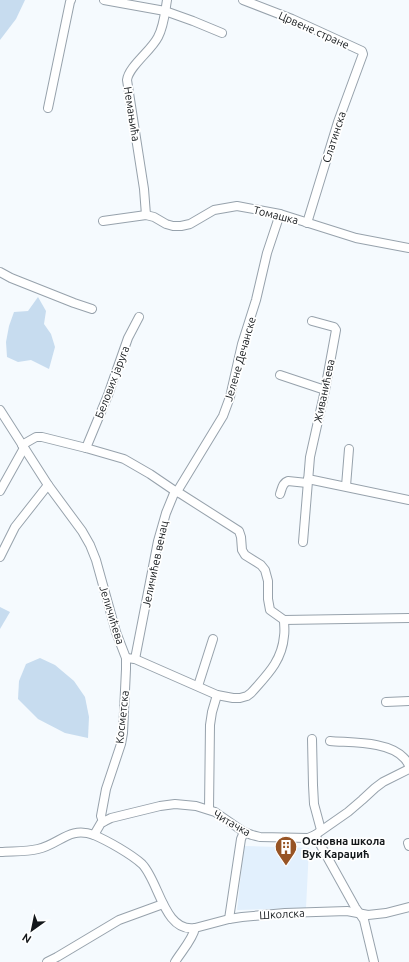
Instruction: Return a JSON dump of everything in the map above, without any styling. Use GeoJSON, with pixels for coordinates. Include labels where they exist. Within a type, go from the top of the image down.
{"type":"FeatureCollection","features":[{"type":"Feature","properties":{"kind":"street"},"geometry":{"type":"LineString","coordinates":[[48,108],[71,0]]}},
{"type":"Feature","properties":{"kind":"street"},"geometry":{"type":"LineString","coordinates":[[104,0],[165,11],[222,33]]}},
{"type":"Feature","properties":{"kind":"street","name":"Немањића"},"geometry":{"type":"LineString","coordinates":[[146,215],[144,189],[127,75],[155,43],[162,30],[167,0]]}},
{"type":"Feature","properties":{"kind":"street","name":"Црвене стране"},"geometry":{"type":"LineString","coordinates":[[243,0],[304,25],[362,52]]}},
{"type":"Feature","properties":{"kind":"street","name":"Слатинска"},"geometry":{"type":"LineString","coordinates":[[307,223],[338,122],[360,65],[363,54],[362,52]]}},
{"type":"Feature","properties":{"kind":"street","name":"Томашка"},"geometry":{"type":"LineString","coordinates":[[146,215],[154,217],[166,224],[181,226],[190,224],[214,210],[237,206],[280,214],[356,238],[409,248]]}},
{"type":"Feature","properties":{"kind":"street","name":"Јелене Дечанске"},"geometry":{"type":"LineString","coordinates":[[175,492],[178,490],[223,416],[230,397],[242,344],[256,300],[267,254],[280,214]]}},
{"type":"Feature","properties":{"kind":"street"},"geometry":{"type":"LineString","coordinates":[[103,222],[146,215]]}},
{"type":"Feature","properties":{"kind":"street"},"geometry":{"type":"LineString","coordinates":[[0,272],[11,278],[92,309]]}},
{"type":"Feature","properties":{"kind":"street","name":"Белових јаруга"},"geometry":{"type":"LineString","coordinates":[[86,448],[108,396],[128,338],[139,317]]}},
{"type":"Feature","properties":{"kind":"street","name":"Живанићева"},"geometry":{"type":"LineString","coordinates":[[303,542],[310,457],[325,390],[336,330],[334,327],[312,321]]}},
{"type":"Feature","properties":{"kind":"street"},"geometry":{"type":"LineString","coordinates":[[280,375],[325,390]]}},
{"type":"Feature","properties":{"kind":"street","name":"Јеличићева"},"geometry":{"type":"LineString","coordinates":[[0,410],[48,485],[82,531],[90,545],[96,560],[116,632],[126,658],[135,659],[217,695],[240,698],[251,693],[275,665],[279,657],[284,636],[284,620]]}},
{"type":"Feature","properties":{"kind":"street"},"geometry":{"type":"LineString","coordinates":[[0,491],[23,447],[36,437],[42,437],[124,459],[239,531],[242,550],[245,555],[266,570],[270,610],[284,620],[409,618]]}},
{"type":"Feature","properties":{"kind":"street"},"geometry":{"type":"LineString","coordinates":[[346,486],[349,449]]}},
{"type":"Feature","properties":{"kind":"street"},"geometry":{"type":"LineString","coordinates":[[280,494],[285,482],[308,481],[346,486],[409,500]]}},
{"type":"Feature","properties":{"kind":"street"},"geometry":{"type":"LineString","coordinates":[[0,557],[15,527],[48,485]]}},
{"type":"Feature","properties":{"kind":"street","name":"Јеличићев венац"},"geometry":{"type":"LineString","coordinates":[[135,659],[158,541],[166,513],[175,492]]}},
{"type":"Feature","properties":{"kind":"street"},"geometry":{"type":"LineString","coordinates":[[198,686],[213,638]]}},
{"type":"Feature","properties":{"kind":"street","name":"Косметска"},"geometry":{"type":"LineString","coordinates":[[103,822],[101,816],[106,788],[121,744],[123,733],[126,658]]}},
{"type":"Feature","properties":{"kind":"street"},"geometry":{"type":"LineString","coordinates":[[209,810],[210,725],[217,695]]}},
{"type":"Feature","properties":{"kind":"street"},"geometry":{"type":"LineString","coordinates":[[386,702],[409,701]]}},
{"type":"Feature","properties":{"kind":"street"},"geometry":{"type":"LineString","coordinates":[[312,739],[314,804],[318,832],[355,907],[364,920],[374,962]]}},
{"type":"Feature","properties":{"kind":"street"},"geometry":{"type":"LineString","coordinates":[[330,741],[375,744],[391,749],[404,758],[409,768]]}},
{"type":"Feature","properties":{"kind":"street","name":"Читачка"},"geometry":{"type":"LineString","coordinates":[[103,822],[111,818],[160,806],[186,804],[219,814],[244,832],[260,837],[308,838],[348,812],[383,782],[409,768]]}},
{"type":"Feature","properties":{"kind":"street"},"geometry":{"type":"LineString","coordinates":[[94,835],[99,825],[103,822]]}},
{"type":"Feature","properties":{"kind":"street"},"geometry":{"type":"LineString","coordinates":[[0,852],[38,849],[73,833],[80,832],[94,835],[135,858],[143,865],[151,876],[163,904],[175,922],[179,926],[188,929],[195,928],[192,937],[175,962]]}},
{"type":"Feature","properties":{"kind":"street"},"geometry":{"type":"LineString","coordinates":[[229,919],[238,853],[244,832]]}},
{"type":"Feature","properties":{"kind":"street"},"geometry":{"type":"LineString","coordinates":[[47,962],[58,957],[119,920],[163,904]]}},
{"type":"Feature","properties":{"kind":"street","name":"Школска"},"geometry":{"type":"LineString","coordinates":[[195,928],[229,919],[269,914],[347,911],[368,915],[386,913],[409,907]]}},
{"type":"Feature","properties":{"kind":"shaded area"},"geometry":{"type":"Polygon","coordinates":[[[0,0],[25,0],[16,19],[0,40],[0,0]]]}},
{"type":"Feature","properties":{"kind":"shaded area"},"geometry":{"type":"Polygon","coordinates":[[[38,297],[46,311],[44,324],[51,334],[55,347],[49,369],[31,360],[18,362],[7,357],[6,342],[9,326],[14,312],[28,311],[38,297]]]}},
{"type":"Feature","properties":{"kind":"shaded area"},"geometry":{"type":"Polygon","coordinates":[[[0,607],[10,612],[0,629],[0,607]]]}},
{"type":"Feature","properties":{"kind":"shaded area"},"geometry":{"type":"Polygon","coordinates":[[[40,658],[55,665],[74,681],[85,697],[89,717],[88,738],[65,733],[38,719],[18,699],[19,681],[26,664],[40,658]]]}},
{"type":"Feature","properties":{"kind":"shaded area"},"geometry":{"type":"Polygon","coordinates":[[[244,846],[309,848],[306,908],[237,910],[244,846]]]}},
{"type":"Feature","properties":{"kind":"place","name":"Основна школа Вук Караџић"},"geometry":{"type":"Point","coordinates":[286,866]}}]}
